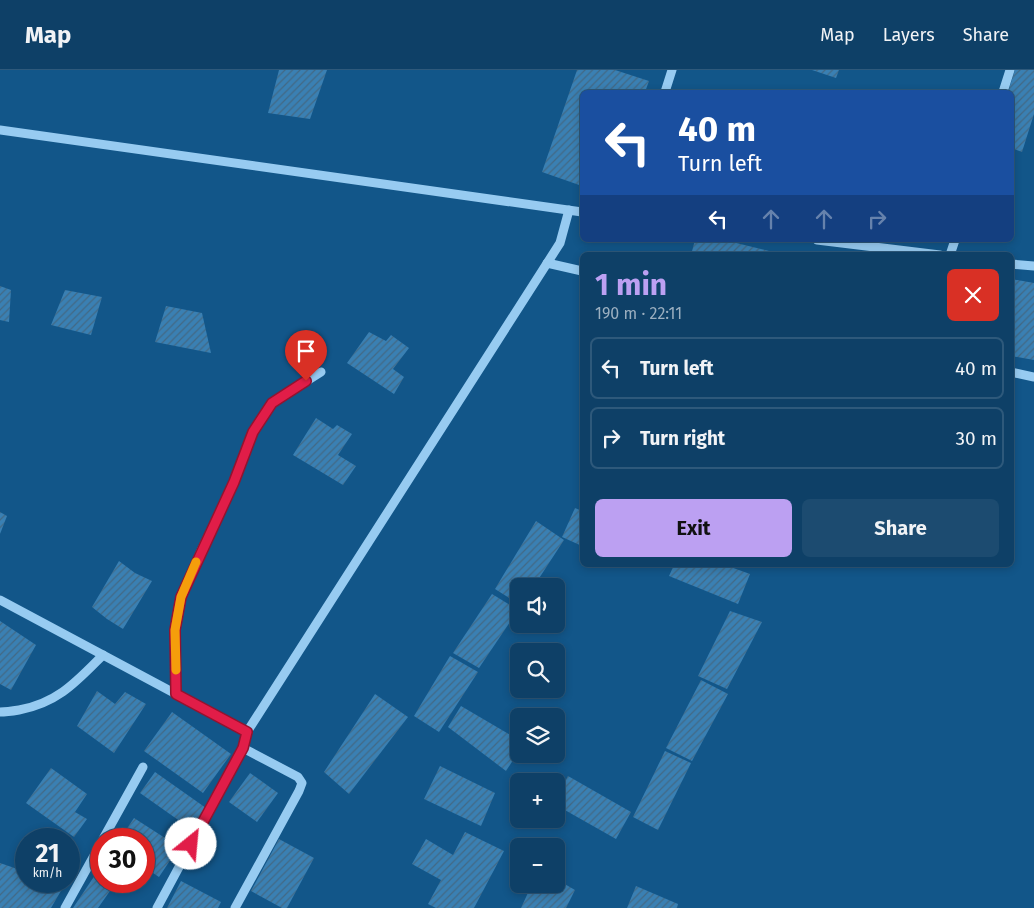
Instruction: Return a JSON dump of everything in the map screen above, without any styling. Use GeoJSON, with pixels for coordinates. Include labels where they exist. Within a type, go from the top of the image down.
{"type":"FeatureCollection","features":[{"type":"Feature","properties":{"kind":"street"},"geometry":{"type":"LineString","coordinates":[[666,90],[672,70]]}},
{"type":"Feature","properties":{"kind":"street"},"geometry":{"type":"LineString","coordinates":[[1004,90],[1010,70]]}},
{"type":"Feature","properties":{"kind":"street"},"geometry":{"type":"LineString","coordinates":[[0,130],[580,212]]}},
{"type":"Feature","properties":{"kind":"street"},"geometry":{"type":"LineString","coordinates":[[157,908],[243,748],[247,732],[560,243],[569,210]]}},
{"type":"Feature","properties":{"kind":"street"},"geometry":{"type":"LineString","coordinates":[[833,242],[915,252]]}},
{"type":"Feature","properties":{"kind":"street"},"geometry":{"type":"LineString","coordinates":[[547,263],[580,271]]}},
{"type":"Feature","properties":{"kind":"street"},"geometry":{"type":"LineString","coordinates":[[1014,264],[1034,266]]}},
{"type":"Feature","properties":{"kind":"street"},"geometry":{"type":"LineString","coordinates":[[176,694],[175,630],[181,597],[234,482],[253,432],[272,403],[320,372]]}},
{"type":"Feature","properties":{"kind":"street"},"geometry":{"type":"LineString","coordinates":[[1014,373],[1034,377]]}},
{"type":"Feature","properties":{"kind":"street"},"geometry":{"type":"LineString","coordinates":[[0,600],[247,732]]}},
{"type":"Feature","properties":{"kind":"street"},"geometry":{"type":"LineString","coordinates":[[0,712],[26,709],[52,700],[70,687],[103,655]]}},
{"type":"Feature","properties":{"kind":"street"},"geometry":{"type":"LineString","coordinates":[[235,908],[302,783],[298,777],[243,748]]}},
{"type":"Feature","properties":{"kind":"street"},"geometry":{"type":"LineString","coordinates":[[109,828],[143,767]]}},
{"type":"Feature","properties":{"kind":"street"},"geometry":{"type":"LineString","coordinates":[[65,908],[90,863]]}},
{"type":"Feature","properties":{"kind":"building"},"geometry":{"type":"Polygon","coordinates":[[[279,70],[327,70],[310,119],[268,113],[279,70]]]}},
{"type":"Feature","properties":{"kind":"building"},"geometry":{"type":"Polygon","coordinates":[[[577,70],[615,70],[649,81],[646,90],[580,90],[580,185],[542,172],[577,70]]]}},
{"type":"Feature","properties":{"kind":"building"},"geometry":{"type":"Polygon","coordinates":[[[812,70],[839,70],[836,78],[812,70]]]}},
{"type":"Feature","properties":{"kind":"building"},"geometry":{"type":"Polygon","coordinates":[[[1015,70],[1034,70],[1034,114],[1022,152],[1014,149],[1014,90],[1009,90],[1015,70]]]}},
{"type":"Feature","properties":{"kind":"building"},"geometry":{"type":"Polygon","coordinates":[[[694,242],[732,242],[769,251],[769,252],[692,252],[694,242]]]}},
{"type":"Feature","properties":{"kind":"building"},"geometry":{"type":"Polygon","coordinates":[[[1014,280],[1034,283],[1034,360],[1014,357],[1014,280]]]}},
{"type":"Feature","properties":{"kind":"building"},"geometry":{"type":"Polygon","coordinates":[[[0,286],[11,290],[9,322],[0,320],[0,286]]]}},
{"type":"Feature","properties":{"kind":"building"},"geometry":{"type":"Polygon","coordinates":[[[65,290],[102,297],[91,335],[51,325],[65,290]]]}},
{"type":"Feature","properties":{"kind":"building"},"geometry":{"type":"Polygon","coordinates":[[[166,306],[202,313],[211,353],[155,342],[166,306]]]}},
{"type":"Feature","properties":{"kind":"building"},"geometry":{"type":"Polygon","coordinates":[[[369,332],[386,341],[391,335],[409,348],[393,369],[404,377],[394,394],[347,363],[369,332]]]}},
{"type":"Feature","properties":{"kind":"building"},"geometry":{"type":"Polygon","coordinates":[[[316,418],[333,429],[337,425],[352,434],[338,455],[356,466],[343,485],[293,455],[316,418]]]}},
{"type":"Feature","properties":{"kind":"building"},"geometry":{"type":"Polygon","coordinates":[[[575,508],[580,510],[580,545],[562,537],[575,508]]]}},
{"type":"Feature","properties":{"kind":"building"},"geometry":{"type":"Polygon","coordinates":[[[0,512],[7,516],[0,534],[0,512]]]}},
{"type":"Feature","properties":{"kind":"building"},"geometry":{"type":"Polygon","coordinates":[[[536,521],[564,540],[539,578],[510,578],[510,598],[495,589],[536,521]]]}},
{"type":"Feature","properties":{"kind":"building"},"geometry":{"type":"Polygon","coordinates":[[[119,561],[135,573],[152,581],[123,629],[92,607],[119,561]]]}},
{"type":"Feature","properties":{"kind":"building"},"geometry":{"type":"Polygon","coordinates":[[[673,567],[731,567],[750,574],[738,604],[669,576],[673,567]]]}},
{"type":"Feature","properties":{"kind":"building"},"geometry":{"type":"Polygon","coordinates":[[[492,594],[510,605],[510,622],[479,668],[453,653],[492,594]]]}},
{"type":"Feature","properties":{"kind":"building"},"geometry":{"type":"Polygon","coordinates":[[[730,611],[762,622],[727,689],[698,676],[730,611]]]}},
{"type":"Feature","properties":{"kind":"building"},"geometry":{"type":"Polygon","coordinates":[[[0,621],[36,645],[11,690],[0,684],[0,621]]]}},
{"type":"Feature","properties":{"kind":"building"},"geometry":{"type":"Polygon","coordinates":[[[450,656],[478,672],[439,732],[414,716],[450,656]]]}},
{"type":"Feature","properties":{"kind":"building"},"geometry":{"type":"Polygon","coordinates":[[[701,680],[728,694],[692,761],[666,748],[701,680]]]}},
{"type":"Feature","properties":{"kind":"building"},"geometry":{"type":"Polygon","coordinates":[[[97,691],[115,704],[125,692],[146,704],[114,753],[77,726],[97,691]]]}},
{"type":"Feature","properties":{"kind":"building"},"geometry":{"type":"Polygon","coordinates":[[[375,694],[408,717],[349,794],[324,772],[375,694]]]}},
{"type":"Feature","properties":{"kind":"building"},"geometry":{"type":"Polygon","coordinates":[[[461,706],[510,735],[511,763],[506,771],[448,727],[461,706]]]}},
{"type":"Feature","properties":{"kind":"building"},"geometry":{"type":"Polygon","coordinates":[[[172,712],[231,754],[203,793],[144,751],[172,712]]]}},
{"type":"Feature","properties":{"kind":"building"},"geometry":{"type":"Polygon","coordinates":[[[665,751],[691,763],[658,830],[633,817],[665,751]]]}},
{"type":"Feature","properties":{"kind":"building"},"geometry":{"type":"Polygon","coordinates":[[[440,766],[495,793],[481,826],[424,799],[440,766]]]}},
{"type":"Feature","properties":{"kind":"building"},"geometry":{"type":"Polygon","coordinates":[[[51,768],[87,794],[75,812],[87,819],[80,829],[61,828],[26,803],[51,768]]]}},
{"type":"Feature","properties":{"kind":"building"},"geometry":{"type":"Polygon","coordinates":[[[155,772],[206,808],[191,829],[140,793],[155,772]]]}},
{"type":"Feature","properties":{"kind":"building"},"geometry":{"type":"Polygon","coordinates":[[[250,773],[278,793],[257,822],[229,802],[250,773]]]}},
{"type":"Feature","properties":{"kind":"building"},"geometry":{"type":"Polygon","coordinates":[[[568,776],[631,812],[616,839],[565,810],[565,782],[568,776]]]}},
{"type":"Feature","properties":{"kind":"building"},"geometry":{"type":"Polygon","coordinates":[[[134,818],[150,828],[127,828],[134,818]]]}},
{"type":"Feature","properties":{"kind":"building"},"geometry":{"type":"Polygon","coordinates":[[[155,832],[179,847],[159,877],[155,874],[155,832]]]}},
{"type":"Feature","properties":{"kind":"building"},"geometry":{"type":"Polygon","coordinates":[[[465,832],[504,851],[474,908],[436,908],[428,904],[441,880],[412,864],[426,839],[453,855],[465,832]]]}},
{"type":"Feature","properties":{"kind":"building"},"geometry":{"type":"Polygon","coordinates":[[[279,839],[314,858],[287,908],[282,908],[251,891],[279,839]]]}},
{"type":"Feature","properties":{"kind":"building"},"geometry":{"type":"Polygon","coordinates":[[[0,863],[15,868],[15,893],[60,893],[51,908],[0,908],[0,863]]]}},
{"type":"Feature","properties":{"kind":"building"},"geometry":{"type":"Polygon","coordinates":[[[181,881],[221,902],[218,908],[167,908],[181,881]]]}},
{"type":"Feature","properties":{"kind":"building"},"geometry":{"type":"Polygon","coordinates":[[[90,882],[90,893],[109,893],[98,908],[73,908],[90,882]]]}},
{"type":"Feature","properties":{"kind":"building"},"geometry":{"type":"Polygon","coordinates":[[[565,884],[575,890],[566,908],[521,908],[528,893],[565,893],[565,884]]]}},
{"type":"Feature","properties":{"kind":"building"},"geometry":{"type":"Polygon","coordinates":[[[636,886],[678,904],[677,908],[627,908],[636,886]]]}},
{"type":"Feature","properties":{"kind":"slow traffic"},"geometry":{"type":"LineString","coordinates":[[176,670],[175,630],[181,597],[196,562]]}},
{"type":"Feature","properties":{"kind":"route"},"geometry":{"type":"LineString","coordinates":[[191,844],[243,748],[247,732],[176,694],[175,630],[181,597],[234,482],[253,432],[272,403],[306,381]]}}]}
